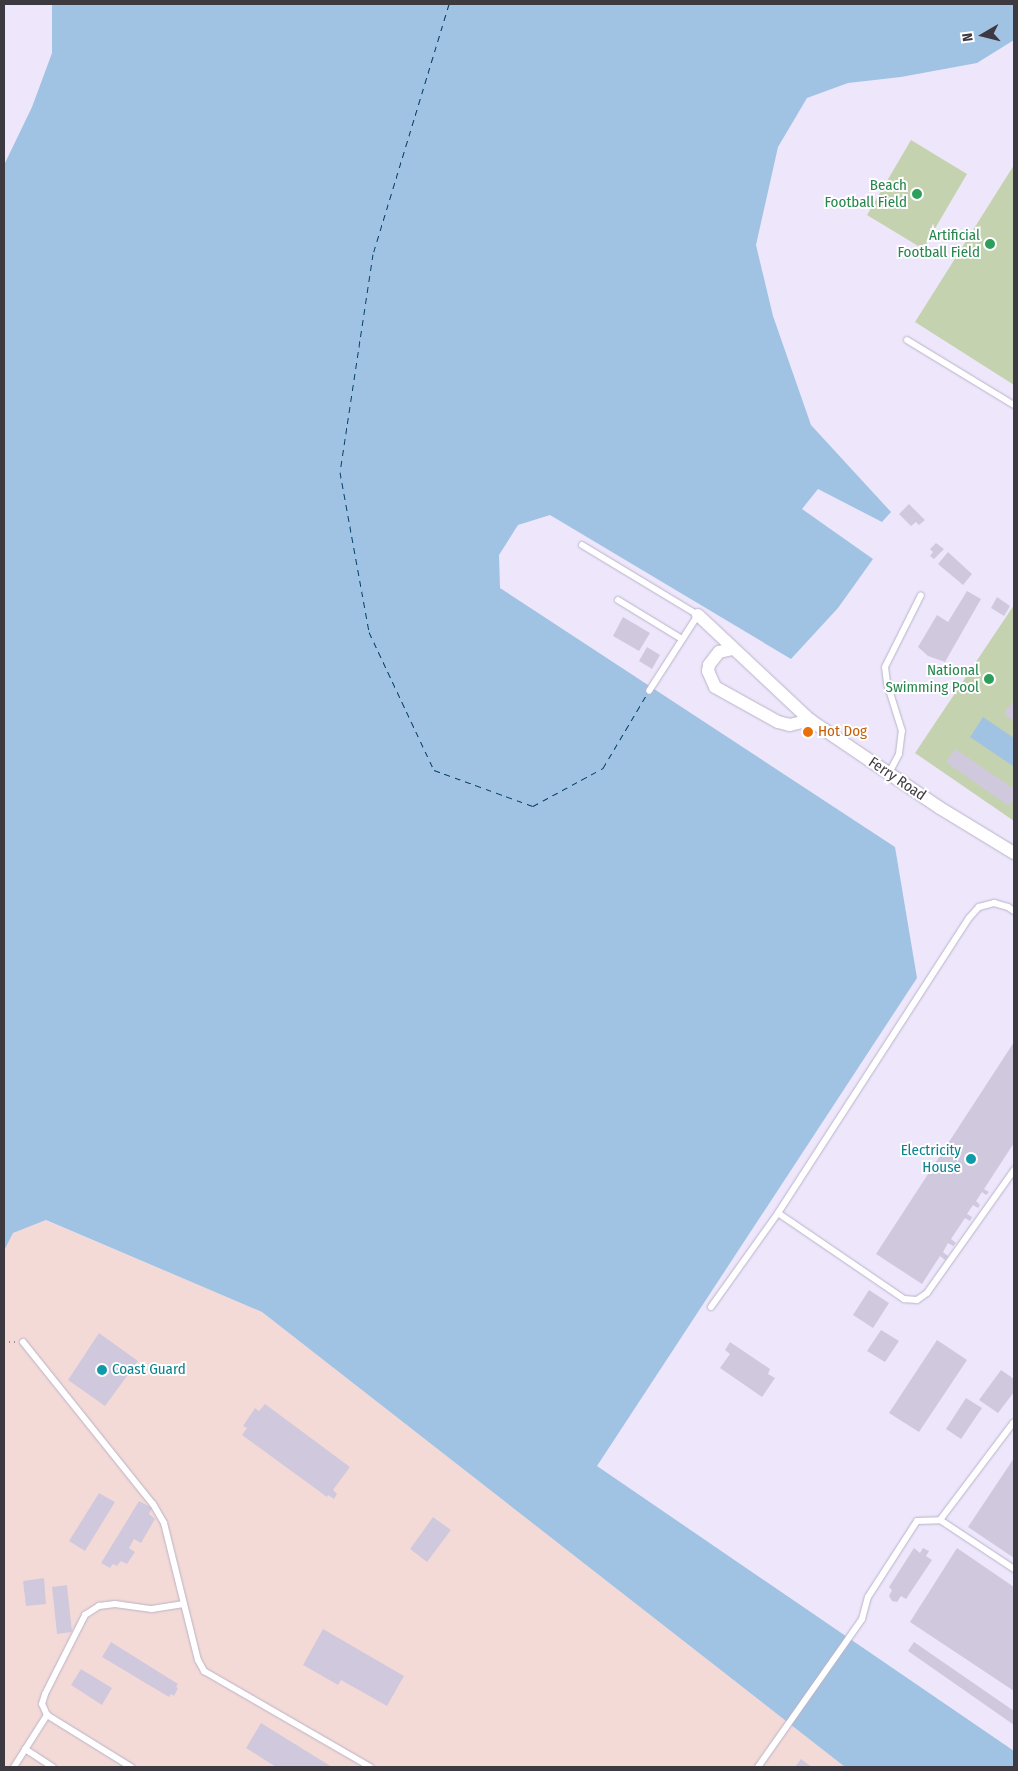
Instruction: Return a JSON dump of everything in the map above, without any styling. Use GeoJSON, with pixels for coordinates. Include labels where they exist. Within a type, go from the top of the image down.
{"type":"FeatureCollection","features":[{"type":"Feature","properties":{"kind":"street","name":"Ferry Road"},"geometry":{"type":"LineString","coordinates":[[698,615],[810,720],[940,808],[1014,853]]}},
{"type":"Feature","properties":{"kind":"street"},"geometry":{"type":"LineString","coordinates":[[733,649],[719,652],[709,665],[708,671],[715,687],[778,722],[790,725],[810,720]]}},
{"type":"Feature","properties":{"kind":"lane"},"geometry":{"type":"LineString","coordinates":[[907,340],[1014,405]]}},
{"type":"Feature","properties":{"kind":"lane"},"geometry":{"type":"LineString","coordinates":[[582,545],[698,615],[649,691]]}},
{"type":"Feature","properties":{"kind":"lane"},"geometry":{"type":"LineString","coordinates":[[889,773],[899,754],[902,731],[887,684],[885,667],[921,595]]}},
{"type":"Feature","properties":{"kind":"lane"},"geometry":{"type":"LineString","coordinates":[[618,600],[682,639]]}},
{"type":"Feature","properties":{"kind":"lane"},"geometry":{"type":"LineString","coordinates":[[711,1307],[778,1213],[970,918],[979,907],[994,903],[1014,911]]}},
{"type":"Feature","properties":{"kind":"lane"},"geometry":{"type":"LineString","coordinates":[[778,1213],[904,1299],[917,1300],[927,1293],[1014,1170]]}},
{"type":"Feature","properties":{"kind":"lane"},"geometry":{"type":"LineString","coordinates":[[23,1342],[153,1504],[164,1523],[198,1660],[204,1672],[370,1767]]}},
{"type":"Feature","properties":{"kind":"lane"},"geometry":{"type":"LineString","coordinates":[[940,1520],[1014,1423]]}},
{"type":"Feature","properties":{"kind":"lane"},"geometry":{"type":"LineString","coordinates":[[758,1767],[862,1619],[868,1597],[917,1521],[940,1520],[1014,1569]]}},
{"type":"Feature","properties":{"kind":"lane"},"geometry":{"type":"LineString","coordinates":[[132,1767],[47,1715],[42,1704],[45,1694],[85,1615],[99,1606],[115,1604],[152,1609],[184,1604]]}},
{"type":"Feature","properties":{"kind":"lane"},"geometry":{"type":"LineString","coordinates":[[14,1767],[47,1715]]}},
{"type":"Feature","properties":{"kind":"lane"},"geometry":{"type":"LineString","coordinates":[[25,1749],[52,1767]]}},
{"type":"Feature","properties":{"kind":"shaded area"},"geometry":{"type":"Polygon","coordinates":[[[45,1220],[262,1312],[845,1767],[4,1767],[4,1251],[13,1233],[45,1220]]]}},
{"type":"Feature","properties":{"kind":"green space","name":"Beach Football Field"},"geometry":{"type":"Polygon","coordinates":[[[911,140],[967,174],[923,249],[867,215],[911,140]]]}},
{"type":"Feature","properties":{"kind":"green space","name":"Artificial Football Field"},"geometry":{"type":"Polygon","coordinates":[[[1014,165],[1014,385],[915,322],[1014,165]]]}},
{"type":"Feature","properties":{"kind":"green space","name":"National Swimming Pool"},"geometry":{"type":"Polygon","coordinates":[[[1014,605],[1014,821],[915,753],[1014,605]]]}},
{"type":"Feature","properties":{"kind":"water"},"geometry":{"type":"Polygon","coordinates":[[[52,4],[1014,4],[1014,40],[977,63],[901,77],[848,83],[807,98],[778,147],[756,245],[773,316],[811,425],[891,512],[882,522],[818,489],[802,509],[873,559],[838,608],[791,659],[550,515],[518,525],[499,555],[500,588],[895,847],[917,978],[597,1466],[1014,1751],[1014,1767],[845,1767],[262,1312],[46,1220],[13,1233],[4,1251],[4,165],[32,107],[52,53],[52,4]]]}},
{"type":"Feature","properties":{"kind":"water"},"geometry":{"type":"Polygon","coordinates":[[[983,717],[1014,738],[1013,766],[970,737],[983,717]]]}},
{"type":"Feature","properties":{"kind":"building"},"geometry":{"type":"Polygon","coordinates":[[[909,504],[925,520],[919,525],[916,522],[911,526],[899,514],[909,504]]]}},
{"type":"Feature","properties":{"kind":"building"},"geometry":{"type":"Polygon","coordinates":[[[936,543],[944,549],[934,559],[930,556],[933,552],[930,549],[936,543]]]}},
{"type":"Feature","properties":{"kind":"building"},"geometry":{"type":"Polygon","coordinates":[[[948,552],[972,574],[963,585],[938,564],[948,552]]]}},
{"type":"Feature","properties":{"kind":"building"},"geometry":{"type":"Polygon","coordinates":[[[967,591],[981,599],[945,662],[928,656],[918,647],[937,615],[948,622],[967,591]]]}},
{"type":"Feature","properties":{"kind":"building"},"geometry":{"type":"Polygon","coordinates":[[[997,597],[1010,606],[1004,616],[991,608],[997,597]]]}},
{"type":"Feature","properties":{"kind":"building"},"geometry":{"type":"Polygon","coordinates":[[[623,617],[650,633],[639,651],[613,636],[623,617]]]}},
{"type":"Feature","properties":{"kind":"building"},"geometry":{"type":"Polygon","coordinates":[[[647,647],[660,655],[652,669],[639,661],[647,647]]]}},
{"type":"Feature","properties":{"kind":"building"},"geometry":{"type":"Polygon","coordinates":[[[1012,702],[1014,704],[1014,721],[1004,714],[1012,702]]]}},
{"type":"Feature","properties":{"kind":"building"},"geometry":{"type":"Polygon","coordinates":[[[955,749],[1014,789],[1014,799],[1009,806],[946,762],[955,749]]]}},
{"type":"Feature","properties":{"kind":"building","name":"Electricity House"},"geometry":{"type":"Polygon","coordinates":[[[1014,1042],[1014,1143],[984,1189],[989,1192],[986,1195],[982,1192],[976,1201],[980,1205],[978,1208],[973,1205],[967,1214],[972,1217],[970,1221],[965,1218],[951,1239],[956,1243],[953,1246],[948,1243],[943,1252],[948,1256],[945,1260],[940,1256],[922,1284],[876,1254],[1014,1042]]]}},
{"type":"Feature","properties":{"kind":"building"},"geometry":{"type":"Polygon","coordinates":[[[869,1290],[889,1303],[873,1328],[853,1315],[869,1290]]]}},
{"type":"Feature","properties":{"kind":"building"},"geometry":{"type":"Polygon","coordinates":[[[881,1330],[899,1341],[885,1362],[867,1351],[881,1330]]]}},
{"type":"Feature","properties":{"kind":"building","name":"Coast Guard"},"geometry":{"type":"Polygon","coordinates":[[[99,1333],[138,1361],[105,1406],[68,1380],[99,1333]]]}},
{"type":"Feature","properties":{"kind":"building"},"geometry":{"type":"Polygon","coordinates":[[[937,1340],[967,1360],[919,1432],[889,1413],[937,1340]]]}},
{"type":"Feature","properties":{"kind":"building"},"geometry":{"type":"Polygon","coordinates":[[[730,1342],[770,1369],[768,1374],[775,1378],[762,1397],[720,1368],[730,1354],[725,1350],[730,1342]]]}},
{"type":"Feature","properties":{"kind":"building"},"geometry":{"type":"Polygon","coordinates":[[[1001,1370],[1014,1379],[1014,1392],[998,1413],[979,1400],[1001,1370]]]}},
{"type":"Feature","properties":{"kind":"building"},"geometry":{"type":"Polygon","coordinates":[[[966,1398],[982,1408],[961,1439],[946,1429],[966,1398]]]}},
{"type":"Feature","properties":{"kind":"building"},"geometry":{"type":"Polygon","coordinates":[[[265,1404],[350,1467],[333,1490],[337,1494],[334,1499],[328,1495],[327,1497],[242,1435],[247,1428],[243,1426],[255,1408],[259,1411],[265,1404]]]}},
{"type":"Feature","properties":{"kind":"building"},"geometry":{"type":"Polygon","coordinates":[[[1014,1458],[1014,1558],[968,1527],[1014,1458]]]}},
{"type":"Feature","properties":{"kind":"building"},"geometry":{"type":"Polygon","coordinates":[[[99,1493],[115,1502],[85,1551],[69,1541],[99,1493]]]}},
{"type":"Feature","properties":{"kind":"building"},"geometry":{"type":"Polygon","coordinates":[[[139,1501],[152,1508],[149,1514],[155,1519],[141,1543],[134,1539],[129,1548],[135,1552],[127,1564],[121,1561],[117,1566],[113,1564],[110,1568],[101,1563],[139,1501]]]}},
{"type":"Feature","properties":{"kind":"building"},"geometry":{"type":"Polygon","coordinates":[[[433,1517],[451,1530],[427,1562],[410,1549],[433,1517]]]}},
{"type":"Feature","properties":{"kind":"building"},"geometry":{"type":"Polygon","coordinates":[[[914,1548],[920,1553],[923,1548],[929,1551],[926,1556],[932,1560],[906,1599],[901,1596],[897,1602],[892,1601],[889,1596],[892,1590],[889,1587],[914,1548]]]}},
{"type":"Feature","properties":{"kind":"building"},"geometry":{"type":"Polygon","coordinates":[[[957,1548],[1014,1587],[1014,1691],[910,1622],[957,1548]]]}},
{"type":"Feature","properties":{"kind":"building"},"geometry":{"type":"Polygon","coordinates":[[[44,1578],[46,1604],[26,1606],[23,1581],[44,1578]]]}},
{"type":"Feature","properties":{"kind":"building"},"geometry":{"type":"Polygon","coordinates":[[[67,1585],[72,1632],[57,1634],[52,1587],[67,1585]]]}},
{"type":"Feature","properties":{"kind":"building"},"geometry":{"type":"Polygon","coordinates":[[[323,1629],[404,1676],[387,1706],[341,1680],[338,1685],[303,1665],[323,1629]]]}},
{"type":"Feature","properties":{"kind":"building"},"geometry":{"type":"Polygon","coordinates":[[[111,1642],[178,1684],[174,1696],[171,1694],[169,1697],[102,1657],[111,1642]]]}},
{"type":"Feature","properties":{"kind":"building"},"geometry":{"type":"Polygon","coordinates":[[[914,1642],[1014,1711],[1014,1725],[908,1651],[914,1642]]]}},
{"type":"Feature","properties":{"kind":"building"},"geometry":{"type":"Polygon","coordinates":[[[81,1669],[112,1688],[102,1705],[71,1685],[81,1669]]]}},
{"type":"Feature","properties":{"kind":"building"},"geometry":{"type":"Polygon","coordinates":[[[261,1723],[332,1767],[276,1767],[246,1748],[261,1723]]]}},
{"type":"Feature","properties":{"kind":"building"},"geometry":{"type":"Polygon","coordinates":[[[801,1759],[812,1767],[795,1767],[801,1759]]]}},
{"type":"Feature","properties":{"kind":"ferry route"},"geometry":{"type":"LineString","coordinates":[[449,4],[373,254],[340,472],[369,632],[434,770],[533,806],[603,768],[647,694]]}},
{"type":"Feature","properties":{"kind":"place","name":"Beach Football Field"},"geometry":{"type":"Point","coordinates":[917,194]}},
{"type":"Feature","properties":{"kind":"place","name":"Artificial Football Field"},"geometry":{"type":"Point","coordinates":[990,244]}},
{"type":"Feature","properties":{"kind":"place","name":"National Swimming Pool"},"geometry":{"type":"Point","coordinates":[989,679]}},
{"type":"Feature","properties":{"kind":"place","name":"Hot Dog"},"geometry":{"type":"Point","coordinates":[808,732]}},
{"type":"Feature","properties":{"kind":"place","name":"Electricity House"},"geometry":{"type":"Point","coordinates":[971,1159]}},
{"type":"Feature","properties":{"kind":"place","name":"Coast Guard"},"geometry":{"type":"Point","coordinates":[102,1370]}}]}
